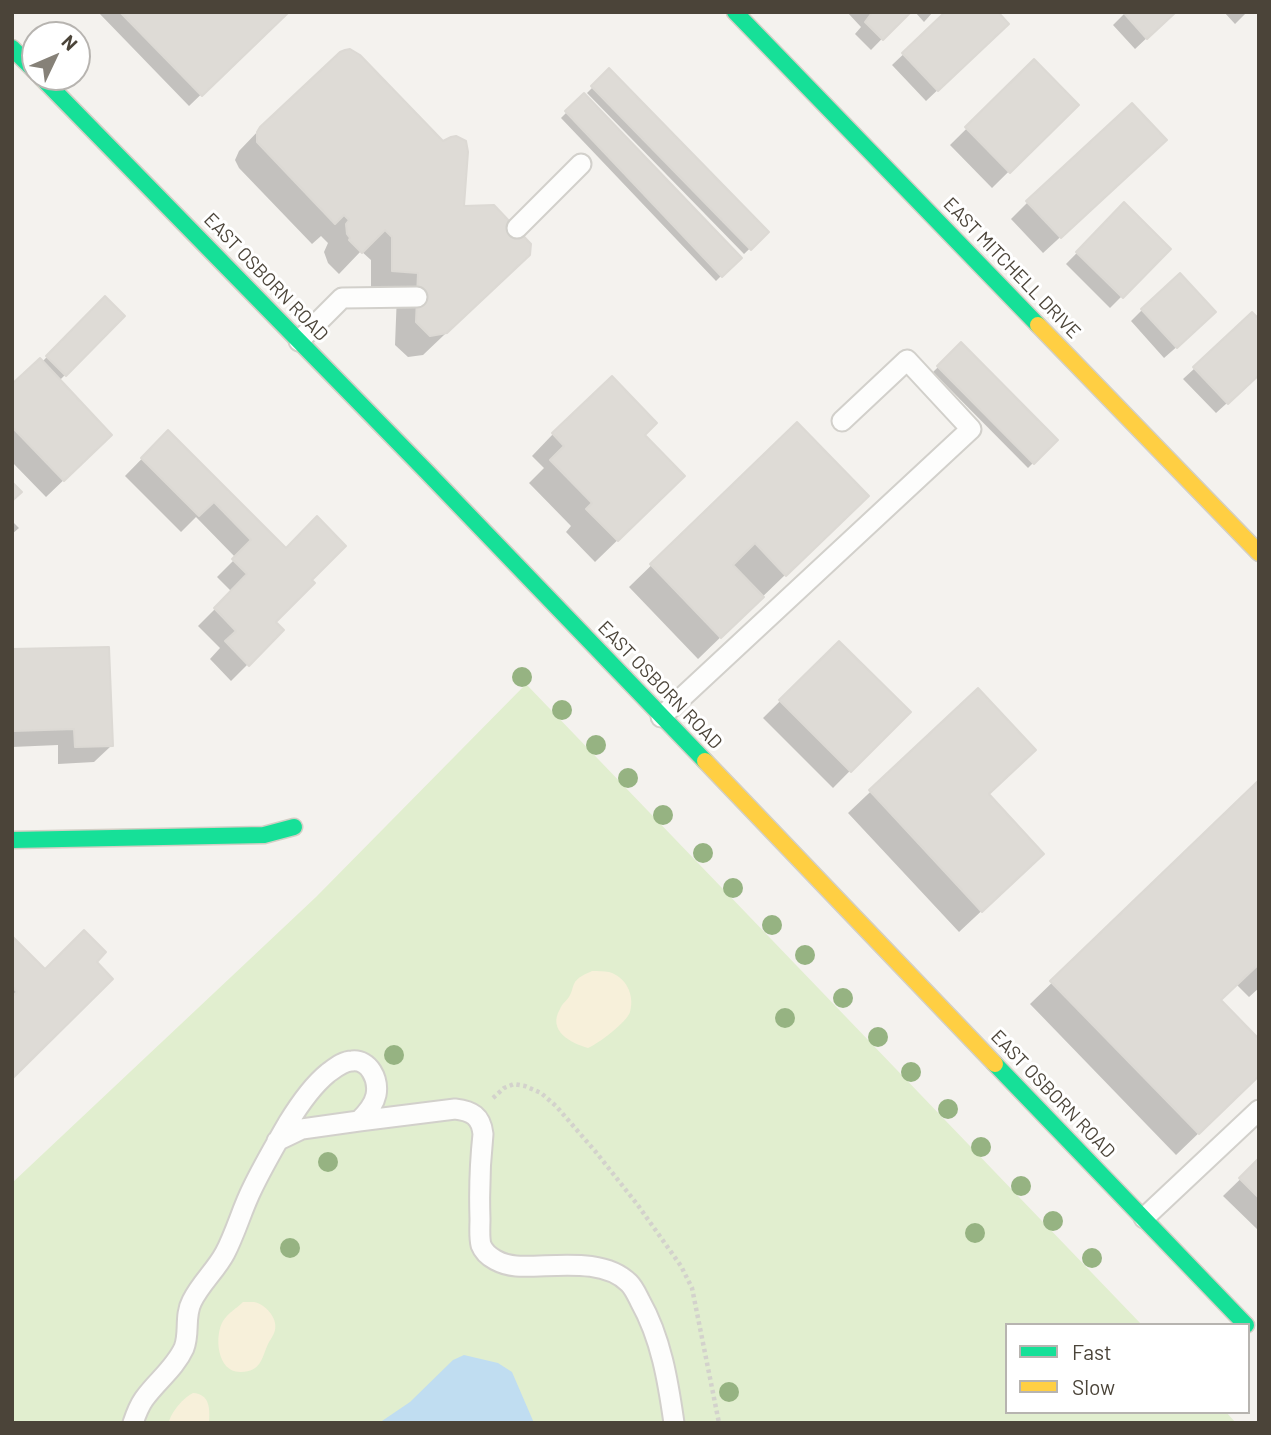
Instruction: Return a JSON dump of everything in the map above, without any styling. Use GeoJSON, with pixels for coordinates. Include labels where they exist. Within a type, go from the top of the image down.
{"type":"FeatureCollection","features":[{"type":"Feature","properties":{"kind":"main road","name":"EAST MITCHELL DRIVE"},"geometry":{"type":"LineString","coordinates":[[736,12],[1259,553]]}},
{"type":"Feature","properties":{"kind":"main road","name":"EAST OSBORN ROAD"},"geometry":{"type":"LineString","coordinates":[[55,91],[446,491],[1244,1323]]}},
{"type":"Feature","properties":{"kind":"main road"},"geometry":{"type":"LineString","coordinates":[[12,840],[264,835],[294,827]]}},
{"type":"Feature","properties":{"kind":"lane"},"geometry":{"type":"LineString","coordinates":[[517,228],[581,164]]}},
{"type":"Feature","properties":{"kind":"lane"},"geometry":{"type":"LineString","coordinates":[[299,341],[342,298],[417,297]]}},
{"type":"Feature","properties":{"kind":"lane"},"geometry":{"type":"LineString","coordinates":[[662,717],[971,429],[907,360],[842,421]]}},
{"type":"Feature","properties":{"kind":"lane"},"geometry":{"type":"LineString","coordinates":[[133,1423],[144,1399],[175,1364],[183,1349],[191,1303],[223,1256],[251,1191],[278,1141],[310,1091],[328,1073],[344,1062],[353,1060],[367,1066],[375,1077],[376,1084],[376,1096],[370,1109],[359,1121]]}},
{"type":"Feature","properties":{"kind":"lane"},"geometry":{"type":"LineString","coordinates":[[278,1141],[302,1129],[359,1121],[455,1109],[476,1116],[482,1125],[483,1134],[480,1192],[482,1247],[489,1256],[499,1262],[514,1266],[572,1265],[597,1268],[619,1275],[630,1284],[649,1317],[662,1353],[674,1423]]}},
{"type":"Feature","properties":{"kind":"lane"},"geometry":{"type":"LineString","coordinates":[[1144,1218],[1259,1110]]}},
{"type":"Feature","properties":{"kind":"path"},"geometry":{"type":"LineString","coordinates":[[476,1116],[504,1088],[514,1084],[526,1086],[541,1093],[556,1106],[603,1161],[681,1266],[692,1288],[719,1423]]}},
{"type":"Feature","properties":{"kind":"green space"},"geometry":{"type":"Polygon","coordinates":[[[526,684],[1140,1323],[1005,1323],[1005,1414],[1228,1414],[1236,1423],[12,1423],[12,1183],[316,897],[526,684]]]}},
{"type":"Feature","properties":{"kind":"sand"},"geometry":{"type":"Polygon","coordinates":[[[592,971],[609,972],[620,978],[630,993],[631,1006],[628,1016],[618,1027],[588,1048],[568,1039],[556,1024],[561,1007],[571,994],[575,982],[592,971]]]}},
{"type":"Feature","properties":{"kind":"sand"},"geometry":{"type":"Polygon","coordinates":[[[243,1302],[254,1302],[262,1306],[273,1316],[275,1325],[274,1334],[259,1364],[253,1369],[241,1372],[227,1367],[222,1360],[218,1344],[220,1328],[225,1318],[243,1302]]]}},
{"type":"Feature","properties":{"kind":"sand"},"geometry":{"type":"Polygon","coordinates":[[[193,1393],[206,1399],[209,1423],[169,1423],[178,1406],[193,1393]]]}},
{"type":"Feature","properties":{"kind":"water"},"geometry":{"type":"Polygon","coordinates":[[[464,1355],[498,1363],[512,1372],[534,1423],[379,1423],[410,1402],[453,1360],[464,1355]]]}},
{"type":"Feature","properties":{"kind":"building"},"geometry":{"type":"Polygon","coordinates":[[[120,12],[289,12],[202,96],[120,12]]]}},
{"type":"Feature","properties":{"kind":"building"},"geometry":{"type":"Polygon","coordinates":[[[869,12],[911,12],[883,40],[865,22],[871,14],[869,12]]]}},
{"type":"Feature","properties":{"kind":"building"},"geometry":{"type":"Polygon","coordinates":[[[945,12],[998,12],[1009,24],[938,91],[902,53],[945,12]]]}},
{"type":"Feature","properties":{"kind":"building"},"geometry":{"type":"Polygon","coordinates":[[[1123,12],[1176,12],[1147,39],[1123,12]]]}},
{"type":"Feature","properties":{"kind":"building"},"geometry":{"type":"Polygon","coordinates":[[[350,49],[360,55],[443,141],[456,136],[466,141],[468,152],[464,206],[494,205],[531,244],[530,255],[447,333],[430,336],[416,322],[418,273],[392,271],[392,237],[385,230],[362,253],[349,240],[346,224],[349,220],[344,215],[335,224],[257,142],[260,127],[340,52],[350,49]]]}},
{"type":"Feature","properties":{"kind":"building"},"geometry":{"type":"Polygon","coordinates":[[[1034,59],[1079,105],[1010,173],[965,127],[1034,59]]]}},
{"type":"Feature","properties":{"kind":"building"},"geometry":{"type":"Polygon","coordinates":[[[609,68],[769,232],[751,250],[591,86],[609,68]]]}},
{"type":"Feature","properties":{"kind":"building"},"geometry":{"type":"Polygon","coordinates":[[[584,93],[742,258],[722,277],[565,111],[584,93]]]}},
{"type":"Feature","properties":{"kind":"building"},"geometry":{"type":"Polygon","coordinates":[[[1132,103],[1167,140],[1061,238],[1026,201],[1132,103]]]}},
{"type":"Feature","properties":{"kind":"building"},"geometry":{"type":"Polygon","coordinates":[[[1124,202],[1171,249],[1123,298],[1076,252],[1124,202]]]}},
{"type":"Feature","properties":{"kind":"building"},"geometry":{"type":"Polygon","coordinates":[[[1180,273],[1216,312],[1177,348],[1141,309],[1180,273]]]}},
{"type":"Feature","properties":{"kind":"building"},"geometry":{"type":"Polygon","coordinates":[[[105,296],[125,316],[66,376],[46,356],[105,296]]]}},
{"type":"Feature","properties":{"kind":"building"},"geometry":{"type":"Polygon","coordinates":[[[1252,312],[1259,319],[1259,375],[1228,404],[1193,367],[1252,312]]]}},
{"type":"Feature","properties":{"kind":"building"},"geometry":{"type":"Polygon","coordinates":[[[961,342],[1058,440],[1034,464],[937,366],[961,342]]]}},
{"type":"Feature","properties":{"kind":"building"},"geometry":{"type":"Polygon","coordinates":[[[40,358],[112,435],[64,481],[12,427],[12,384],[40,358]]]}},
{"type":"Feature","properties":{"kind":"building"},"geometry":{"type":"Polygon","coordinates":[[[612,376],[657,423],[645,435],[685,476],[618,541],[586,509],[592,503],[550,460],[564,446],[552,433],[612,376]]]}},
{"type":"Feature","properties":{"kind":"building"},"geometry":{"type":"Polygon","coordinates":[[[797,422],[869,496],[786,576],[755,543],[733,565],[764,597],[721,638],[650,564],[797,422]]]}},
{"type":"Feature","properties":{"kind":"building"},"geometry":{"type":"Polygon","coordinates":[[[168,430],[286,548],[317,516],[346,546],[312,580],[315,583],[276,622],[284,630],[249,666],[225,641],[236,631],[214,608],[247,574],[232,559],[251,540],[214,502],[199,516],[141,458],[168,430]]]}},
{"type":"Feature","properties":{"kind":"building"},"geometry":{"type":"Polygon","coordinates":[[[12,482],[22,492],[12,501],[12,482]]]}},
{"type":"Feature","properties":{"kind":"building"},"geometry":{"type":"Polygon","coordinates":[[[839,641],[911,712],[851,772],[779,700],[839,641]]]}},
{"type":"Feature","properties":{"kind":"building"},"geometry":{"type":"Polygon","coordinates":[[[109,647],[113,746],[75,747],[74,729],[13,731],[12,739],[12,649],[109,647]]]}},
{"type":"Feature","properties":{"kind":"building"},"geometry":{"type":"Polygon","coordinates":[[[978,688],[1036,750],[989,794],[1044,854],[982,912],[869,790],[978,688]]]}},
{"type":"Feature","properties":{"kind":"building"},"geometry":{"type":"Polygon","coordinates":[[[1259,780],[1259,964],[1221,1000],[1259,1039],[1259,1076],[1199,1134],[1050,981],[1259,780]]]}},
{"type":"Feature","properties":{"kind":"building"},"geometry":{"type":"Polygon","coordinates":[[[84,930],[106,952],[97,962],[113,979],[12,1079],[12,997],[17,992],[12,986],[12,936],[45,969],[84,930]]]}},
{"type":"Feature","properties":{"kind":"building"},"geometry":{"type":"Polygon","coordinates":[[[1259,1158],[1259,1198],[1239,1178],[1259,1158]]]}},
{"type":"Feature","properties":{"kind":"traffic: fast"},"geometry":{"type":"LineString","coordinates":[[735,12],[1038,325]]}},
{"type":"Feature","properties":{"kind":"traffic: fast"},"geometry":{"type":"LineString","coordinates":[[12,48],[21,57]]}},
{"type":"Feature","properties":{"kind":"traffic: fast"},"geometry":{"type":"LineString","coordinates":[[55,91],[705,761]]}},
{"type":"Feature","properties":{"kind":"traffic: fast"},"geometry":{"type":"LineString","coordinates":[[12,840],[264,835],[294,827]]}},
{"type":"Feature","properties":{"kind":"traffic: fast"},"geometry":{"type":"LineString","coordinates":[[995,1064],[1244,1323]]}},
{"type":"Feature","properties":{"kind":"traffic: slow"},"geometry":{"type":"LineString","coordinates":[[1038,325],[1259,553]]}},
{"type":"Feature","properties":{"kind":"traffic: slow"},"geometry":{"type":"LineString","coordinates":[[705,761],[995,1064]]}}]}
